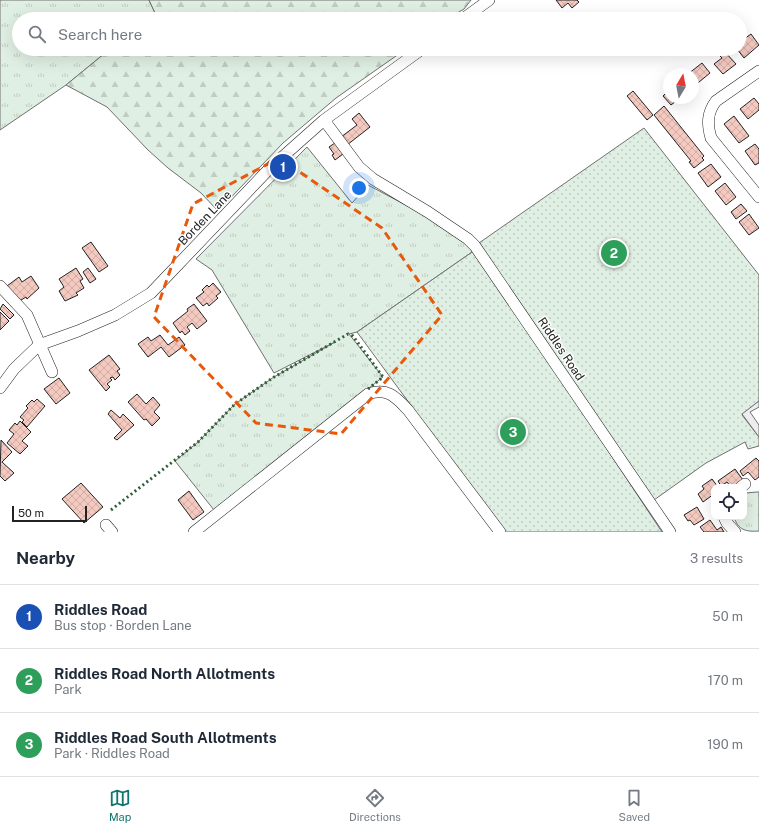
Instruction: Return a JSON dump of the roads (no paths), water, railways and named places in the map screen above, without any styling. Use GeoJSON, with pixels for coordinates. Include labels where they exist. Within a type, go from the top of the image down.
{"type":"FeatureCollection","features":[{"type":"Feature","properties":{"kind":"street"},"geometry":{"type":"LineString","coordinates":[[472,12],[488,0]]}},
{"type":"Feature","properties":{"kind":"street","name":"Borden Lane"},"geometry":{"type":"LineString","coordinates":[[0,388],[14,369],[39,345],[78,331],[115,315],[151,293],[270,168],[324,120],[412,56]]}},
{"type":"Feature","properties":{"kind":"street"},"geometry":{"type":"LineString","coordinates":[[759,71],[716,101],[712,106],[708,120],[708,128],[711,138],[759,197]]}},
{"type":"Feature","properties":{"kind":"street","name":"Riddles Road"},"geometry":{"type":"LineString","coordinates":[[324,120],[359,167],[372,179],[428,212],[476,246],[670,532]]}},
{"type":"Feature","properties":{"kind":"street"},"geometry":{"type":"LineString","coordinates":[[0,286],[27,315],[52,372]]}},
{"type":"Feature","properties":{"kind":"street"},"geometry":{"type":"LineString","coordinates":[[194,532],[368,394],[375,391],[395,396],[408,410],[500,532]]}},
{"type":"Feature","properties":{"kind":"street"},"geometry":{"type":"LineString","coordinates":[[726,520],[735,532]]}},
{"type":"Feature","properties":{"kind":"place","name":"Riddles Road"},"geometry":{"type":"Point","coordinates":[283,167]}},
{"type":"Feature","properties":{"kind":"place","name":"Riddles Road North Allotments"},"geometry":{"type":"Point","coordinates":[614,253]}},
{"type":"Feature","properties":{"kind":"place","name":"Riddles Road South Allotments"},"geometry":{"type":"Point","coordinates":[513,432]}}]}
